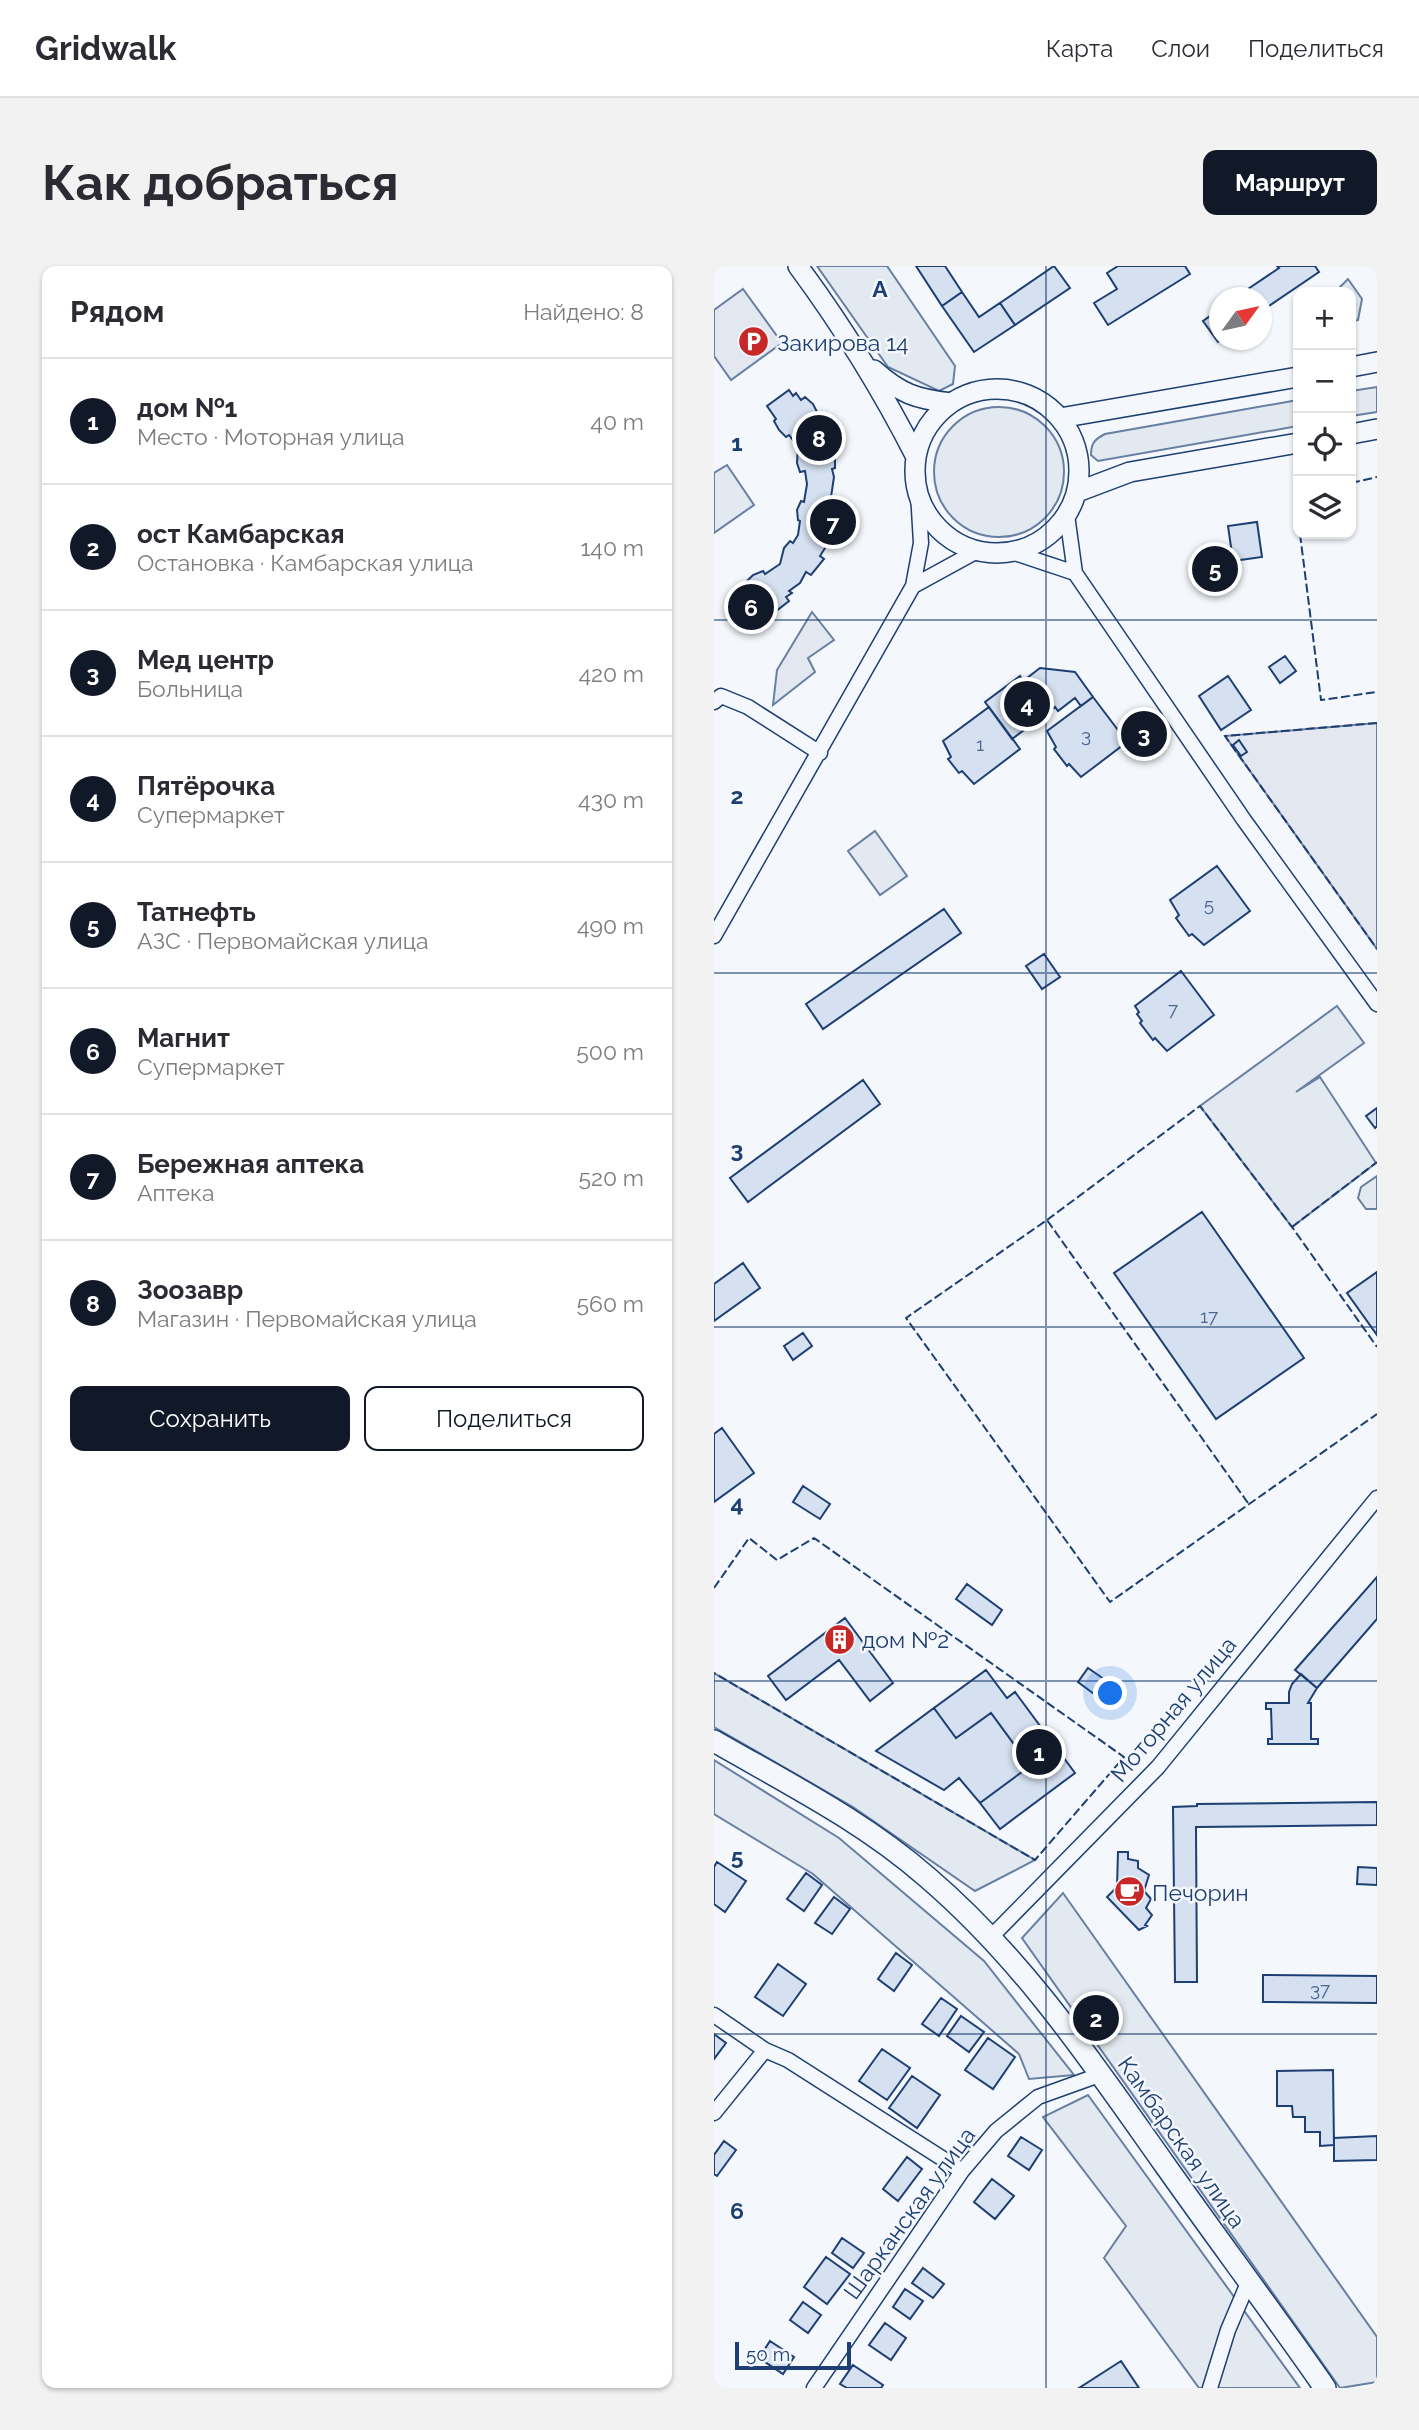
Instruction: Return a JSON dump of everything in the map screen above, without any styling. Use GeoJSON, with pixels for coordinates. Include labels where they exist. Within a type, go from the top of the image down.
{"type":"FeatureCollection","features":[{"type":"Feature","properties":{"kind":"main road"},"geometry":{"type":"LineString","coordinates":[[798,266],[862,359],[916,457]]}},
{"type":"Feature","properties":{"kind":"main road"},"geometry":{"type":"LineString","coordinates":[[862,359],[893,387],[922,400],[951,403]]}},
{"type":"Feature","properties":{"kind":"main road"},"geometry":{"type":"LineString","coordinates":[[1356,366],[1377,362]]}},
{"type":"Feature","properties":{"kind":"main road"},"geometry":{"type":"LineString","coordinates":[[1060,418],[1293,378]]}},
{"type":"Feature","properties":{"kind":"main road"},"geometry":{"type":"LineString","coordinates":[[1005,389],[1035,398],[1060,418],[1073,438],[1079,464],[1077,492],[1067,515],[1056,529],[1028,548],[994,553],[977,551],[944,534],[925,511],[915,475],[916,457],[922,438],[932,421],[951,403],[979,391],[1005,389]]}},
{"type":"Feature","properties":{"kind":"main road"},"geometry":{"type":"LineString","coordinates":[[1356,433],[1377,429]]}},
{"type":"Feature","properties":{"kind":"main road"},"geometry":{"type":"LineString","coordinates":[[1077,492],[1130,472],[1293,444]]}},
{"type":"Feature","properties":{"kind":"main road","name":"Камбарская улица"},"geometry":{"type":"LineString","coordinates":[[714,1741],[847,1816],[927,1876],[990,1937],[1040,1992],[1102,2074],[1325,2388]]}},
{"type":"Feature","properties":{"kind":"street"},"geometry":{"type":"LineString","coordinates":[[714,936],[913,586],[921,543],[918,492]]}},
{"type":"Feature","properties":{"kind":"street"},"geometry":{"type":"LineString","coordinates":[[1067,515],[1075,573],[1244,820],[1377,1003]]}},
{"type":"Feature","properties":{"kind":"street"},"geometry":{"type":"LineString","coordinates":[[913,586],[977,551]]}},
{"type":"Feature","properties":{"kind":"street"},"geometry":{"type":"LineString","coordinates":[[1012,552],[1075,573]]}},
{"type":"Feature","properties":{"kind":"street"},"geometry":{"type":"LineString","coordinates":[[714,702],[721,696],[748,707],[820,753]]}},
{"type":"Feature","properties":{"kind":"street","name":"Моторная улица"},"geometry":{"type":"LineString","coordinates":[[990,1937],[1158,1767],[1377,1498]]}},
{"type":"Feature","properties":{"kind":"street"},"geometry":{"type":"LineString","coordinates":[[714,2015],[765,2050],[788,2060],[962,2171]]}},
{"type":"Feature","properties":{"kind":"street"},"geometry":{"type":"LineString","coordinates":[[714,2113],[765,2050]]}},
{"type":"Feature","properties":{"kind":"street","name":"Шарканская улица"},"geometry":{"type":"LineString","coordinates":[[814,2388],[962,2171],[996,2131],[1038,2097],[1102,2074]]}},
{"type":"Feature","properties":{"kind":"street"},"geometry":{"type":"LineString","coordinates":[[1210,2388],[1228,2330],[1248,2283]]}},
{"type":"Feature","properties":{"kind":"shaded area"},"geometry":{"type":"Polygon","coordinates":[[[817,266],[887,266],[955,366],[953,384],[939,391],[888,367],[817,266]]]}},
{"type":"Feature","properties":{"kind":"shaded area"},"geometry":{"type":"Polygon","coordinates":[[[1348,279],[1354,287],[1340,287],[1348,279]]]}},
{"type":"Feature","properties":{"kind":"shaded area"},"geometry":{"type":"Polygon","coordinates":[[[743,289],[782,343],[731,380],[714,356],[714,310],[743,289]]]}},
{"type":"Feature","properties":{"kind":"shaded area"},"geometry":{"type":"Polygon","coordinates":[[[1356,290],[1362,299],[1356,321],[1356,290]]]}},
{"type":"Feature","properties":{"kind":"shaded area"},"geometry":{"type":"Polygon","coordinates":[[[1377,387],[1377,412],[1356,415],[1356,390],[1377,387]]]}},
{"type":"Feature","properties":{"kind":"shaded area"},"geometry":{"type":"Polygon","coordinates":[[[1293,401],[1293,427],[1098,461],[1091,455],[1092,447],[1094,442],[1105,434],[1293,401]]]}},
{"type":"Feature","properties":{"kind":"shaded area"},"geometry":{"type":"Polygon","coordinates":[[[999,407],[1024,412],[1045,426],[1059,447],[1064,472],[1059,497],[1045,518],[1024,532],[999,537],[974,532],[953,518],[939,497],[934,472],[939,447],[953,426],[974,412],[999,407]]]}},
{"type":"Feature","properties":{"kind":"shaded area"},"geometry":{"type":"Polygon","coordinates":[[[727,465],[754,505],[714,533],[714,473],[727,465]]]}},
{"type":"Feature","properties":{"kind":"shaded area"},"geometry":{"type":"Polygon","coordinates":[[[812,612],[834,640],[808,658],[815,672],[773,705],[777,670],[812,612]]]}},
{"type":"Feature","properties":{"kind":"shaded area"},"geometry":{"type":"Polygon","coordinates":[[[1377,723],[1377,949],[1225,736],[1377,723]]]}},
{"type":"Feature","properties":{"kind":"shaded area"},"geometry":{"type":"Polygon","coordinates":[[[875,831],[907,876],[880,895],[848,851],[875,831]]]}},
{"type":"Feature","properties":{"kind":"shaded area"},"geometry":{"type":"Polygon","coordinates":[[[1337,1006],[1364,1043],[1296,1092],[1320,1077],[1376,1163],[1292,1227],[1200,1106],[1337,1006]]]}},
{"type":"Feature","properties":{"kind":"shaded area"},"geometry":{"type":"Polygon","coordinates":[[[1377,1176],[1377,1209],[1366,1209],[1358,1198],[1361,1187],[1377,1176]]]}},
{"type":"Feature","properties":{"kind":"shaded area"},"geometry":{"type":"Polygon","coordinates":[[[714,1673],[1035,1860],[975,1891],[853,1807],[714,1727],[714,1673]]]}},
{"type":"Feature","properties":{"kind":"shaded area"},"geometry":{"type":"Polygon","coordinates":[[[714,1760],[839,1838],[984,1961],[1074,2075],[1029,2079],[1019,2054],[813,1874],[714,1814],[714,1760]]]}},
{"type":"Feature","properties":{"kind":"shaded area"},"geometry":{"type":"Polygon","coordinates":[[[1063,1893],[1377,2337],[1377,2382],[1340,2388],[1022,1938],[1063,1893]]]}},
{"type":"Feature","properties":{"kind":"shaded area"},"geometry":{"type":"Polygon","coordinates":[[[1088,2095],[1300,2388],[1199,2388],[1104,2258],[1126,2226],[1043,2117],[1088,2095]]]}},
{"type":"Feature","properties":{"kind":"building"},"geometry":{"type":"Polygon","coordinates":[[[916,266],[945,266],[962,292],[942,306],[916,266]]]}},
{"type":"Feature","properties":{"kind":"building"},"geometry":{"type":"Polygon","coordinates":[[[1054,266],[1070,288],[1015,325],[1000,303],[1054,266]]]}},
{"type":"Feature","properties":{"kind":"building"},"geometry":{"type":"Polygon","coordinates":[[[1118,266],[1185,266],[1190,274],[1108,325],[1094,303],[1117,289],[1107,273],[1118,266]]]}},
{"type":"Feature","properties":{"kind":"building"},"geometry":{"type":"Polygon","coordinates":[[[1277,266],[1315,266],[1319,272],[1293,287],[1272,304],[1272,287],[1251,287],[1279,268],[1277,266]]]}},
{"type":"Feature","properties":{"kind":"building"},"geometry":{"type":"Polygon","coordinates":[[[962,292],[979,317],[1000,303],[1015,325],[974,352],[942,306],[962,292]]]}},
{"type":"Feature","properties":{"kind":"building"},"geometry":{"type":"Polygon","coordinates":[[[1209,317],[1209,329],[1203,321],[1209,317]]]}},
{"type":"Feature","properties":{"kind":"building"},"geometry":{"type":"Polygon","coordinates":[[[789,390],[793,396],[796,393],[801,400],[805,397],[813,404],[818,414],[814,417],[819,423],[815,426],[826,446],[831,444],[835,468],[832,469],[834,477],[831,497],[836,497],[835,505],[840,506],[840,518],[837,527],[832,526],[831,534],[827,533],[823,543],[827,545],[820,556],[824,559],[811,575],[806,572],[800,583],[789,591],[792,593],[786,597],[789,601],[771,615],[768,611],[753,617],[737,594],[748,586],[746,582],[753,575],[763,571],[765,574],[780,564],[784,548],[790,541],[793,543],[798,535],[800,521],[797,510],[801,501],[804,502],[807,484],[805,471],[800,472],[797,463],[798,447],[789,435],[786,437],[779,430],[774,421],[776,419],[767,406],[789,390]]]}},
{"type":"Feature","properties":{"kind":"building"},"geometry":{"type":"Polygon","coordinates":[[[1257,522],[1262,557],[1233,561],[1228,526],[1257,522]]]}},
{"type":"Feature","properties":{"kind":"building"},"geometry":{"type":"Polygon","coordinates":[[[1285,656],[1296,671],[1280,683],[1269,667],[1285,656]]]}},
{"type":"Feature","properties":{"kind":"building"},"geometry":{"type":"Polygon","coordinates":[[[1040,668],[1075,672],[1093,697],[1081,706],[1075,698],[1058,711],[1055,707],[1012,739],[985,702],[1020,676],[1023,681],[1040,668]]]}},
{"type":"Feature","properties":{"kind":"building"},"geometry":{"type":"Polygon","coordinates":[[[1228,676],[1251,710],[1221,730],[1199,696],[1228,676]]]}},
{"type":"Feature","properties":{"kind":"building"},"geometry":{"type":"Polygon","coordinates":[[[1093,697],[1127,742],[1081,777],[1069,764],[1067,766],[1054,749],[1056,747],[1047,731],[1093,697]]]}},
{"type":"Feature","properties":{"kind":"building"},"geometry":{"type":"Polygon","coordinates":[[[989,707],[1020,749],[974,784],[962,771],[959,773],[948,759],[951,757],[943,741],[989,707]]]}},
{"type":"Feature","properties":{"kind":"building"},"geometry":{"type":"Polygon","coordinates":[[[1239,740],[1247,752],[1241,756],[1233,745],[1239,740]]]}},
{"type":"Feature","properties":{"kind":"building"},"geometry":{"type":"Polygon","coordinates":[[[1217,866],[1250,911],[1204,945],[1192,934],[1189,936],[1176,918],[1179,915],[1170,900],[1217,866]]]}},
{"type":"Feature","properties":{"kind":"building"},"geometry":{"type":"Polygon","coordinates":[[[944,909],[961,933],[823,1029],[806,1004],[944,909]]]}},
{"type":"Feature","properties":{"kind":"building"},"geometry":{"type":"Polygon","coordinates":[[[1044,954],[1060,977],[1042,989],[1026,966],[1044,954]]]}},
{"type":"Feature","properties":{"kind":"building"},"geometry":{"type":"Polygon","coordinates":[[[1181,971],[1214,1015],[1167,1051],[1155,1038],[1153,1040],[1140,1023],[1142,1021],[1135,1006],[1181,971]]]}},
{"type":"Feature","properties":{"kind":"building"},"geometry":{"type":"Polygon","coordinates":[[[863,1080],[880,1104],[748,1202],[730,1178],[863,1080]]]}},
{"type":"Feature","properties":{"kind":"building"},"geometry":{"type":"Polygon","coordinates":[[[1377,1108],[1377,1126],[1375,1128],[1366,1116],[1377,1108]]]}},
{"type":"Feature","properties":{"kind":"building"},"geometry":{"type":"Polygon","coordinates":[[[1202,1212],[1304,1358],[1216,1419],[1114,1273],[1202,1212]]]}},
{"type":"Feature","properties":{"kind":"building"},"geometry":{"type":"Polygon","coordinates":[[[743,1263],[760,1288],[714,1321],[714,1284],[743,1263]]]}},
{"type":"Feature","properties":{"kind":"building"},"geometry":{"type":"Polygon","coordinates":[[[1377,1272],[1377,1335],[1347,1293],[1377,1272]]]}},
{"type":"Feature","properties":{"kind":"building"},"geometry":{"type":"Polygon","coordinates":[[[803,1333],[812,1346],[793,1360],[784,1346],[803,1333]]]}},
{"type":"Feature","properties":{"kind":"building"},"geometry":{"type":"Polygon","coordinates":[[[722,1428],[754,1473],[714,1502],[714,1434],[722,1428]]]}},
{"type":"Feature","properties":{"kind":"building"},"geometry":{"type":"Polygon","coordinates":[[[803,1486],[830,1504],[820,1519],[793,1502],[803,1486]]]}},
{"type":"Feature","properties":{"kind":"building"},"geometry":{"type":"Polygon","coordinates":[[[1377,1577],[1377,1619],[1317,1688],[1295,1670],[1377,1577]]]}},
{"type":"Feature","properties":{"kind":"building"},"geometry":{"type":"Polygon","coordinates":[[[967,1584],[1002,1610],[992,1625],[956,1599],[967,1584]]]}},
{"type":"Feature","properties":{"kind":"building","name":"дом №2"},"geometry":{"type":"Polygon","coordinates":[[[845,1618],[893,1683],[870,1701],[839,1660],[786,1700],[768,1676],[845,1618]]]}},
{"type":"Feature","properties":{"kind":"building"},"geometry":{"type":"Polygon","coordinates":[[[1088,1668],[1124,1693],[1113,1708],[1078,1682],[1088,1668]]]}},
{"type":"Feature","properties":{"kind":"building"},"geometry":{"type":"Polygon","coordinates":[[[986,1670],[1007,1698],[1015,1692],[1075,1773],[1000,1829],[980,1803],[1030,1766],[991,1713],[956,1738],[934,1708],[986,1670]]]}},
{"type":"Feature","properties":{"kind":"building"},"geometry":{"type":"Polygon","coordinates":[[[1301,1674],[1317,1688],[1308,1703],[1311,1703],[1311,1739],[1318,1739],[1318,1744],[1268,1744],[1268,1739],[1272,1739],[1271,1709],[1266,1709],[1266,1703],[1289,1703],[1292,1684],[1301,1674]]]}},
{"type":"Feature","properties":{"kind":"building"},"geometry":{"type":"Polygon","coordinates":[[[934,1708],[956,1738],[991,1713],[1030,1766],[980,1803],[959,1778],[944,1790],[876,1751],[934,1708]]]}},
{"type":"Feature","properties":{"kind":"building"},"geometry":{"type":"Polygon","coordinates":[[[1377,1802],[1377,1825],[1196,1827],[1197,1982],[1175,1982],[1173,1807],[1197,1804],[1377,1802]]]}},
{"type":"Feature","properties":{"kind":"building","name":"Печорин"},"geometry":{"type":"Polygon","coordinates":[[[1118,1852],[1128,1852],[1128,1859],[1138,1861],[1138,1868],[1149,1875],[1144,1891],[1151,1899],[1146,1908],[1152,1915],[1145,1925],[1147,1926],[1139,1930],[1107,1897],[1117,1887],[1118,1852]]]}},
{"type":"Feature","properties":{"kind":"building"},"geometry":{"type":"Polygon","coordinates":[[[717,1862],[746,1881],[725,1912],[714,1904],[714,1867],[717,1862]]]}},
{"type":"Feature","properties":{"kind":"building"},"geometry":{"type":"Polygon","coordinates":[[[1358,1867],[1377,1868],[1377,1885],[1357,1884],[1358,1867]]]}},
{"type":"Feature","properties":{"kind":"building"},"geometry":{"type":"Polygon","coordinates":[[[806,1873],[822,1885],[804,1911],[787,1899],[806,1873]]]}},
{"type":"Feature","properties":{"kind":"building"},"geometry":{"type":"Polygon","coordinates":[[[834,1897],[850,1909],[832,1934],[815,1923],[834,1897]]]}},
{"type":"Feature","properties":{"kind":"building"},"geometry":{"type":"Polygon","coordinates":[[[896,1953],[912,1965],[894,1991],[878,1979],[896,1953]]]}},
{"type":"Feature","properties":{"kind":"building"},"geometry":{"type":"Polygon","coordinates":[[[778,1964],[806,1984],[783,2016],[755,1997],[778,1964]]]}},
{"type":"Feature","properties":{"kind":"building"},"geometry":{"type":"Polygon","coordinates":[[[1263,1975],[1377,1976],[1377,2003],[1263,2002],[1263,1975]]]}},
{"type":"Feature","properties":{"kind":"building"},"geometry":{"type":"Polygon","coordinates":[[[941,1998],[957,2009],[939,2036],[922,2024],[941,1998]]]}},
{"type":"Feature","properties":{"kind":"building"},"geometry":{"type":"Polygon","coordinates":[[[961,2016],[984,2032],[969,2052],[947,2036],[961,2016]]]}},
{"type":"Feature","properties":{"kind":"building"},"geometry":{"type":"Polygon","coordinates":[[[714,2034],[726,2043],[714,2059],[714,2034]]]}},
{"type":"Feature","properties":{"kind":"building"},"geometry":{"type":"Polygon","coordinates":[[[988,2038],[1015,2057],[993,2089],[965,2070],[988,2038]]]}},
{"type":"Feature","properties":{"kind":"building"},"geometry":{"type":"Polygon","coordinates":[[[882,2049],[910,2068],[887,2100],[859,2081],[882,2049]]]}},
{"type":"Feature","properties":{"kind":"building"},"geometry":{"type":"Polygon","coordinates":[[[1333,2070],[1334,2145],[1320,2146],[1320,2132],[1305,2132],[1305,2117],[1293,2117],[1292,2106],[1277,2106],[1277,2071],[1333,2070]]]}},
{"type":"Feature","properties":{"kind":"building"},"geometry":{"type":"Polygon","coordinates":[[[912,2076],[940,2095],[917,2128],[889,2108],[912,2076]]]}},
{"type":"Feature","properties":{"kind":"building"},"geometry":{"type":"Polygon","coordinates":[[[1377,2136],[1377,2160],[1334,2161],[1334,2138],[1377,2136]]]}},
{"type":"Feature","properties":{"kind":"building"},"geometry":{"type":"Polygon","coordinates":[[[1021,2137],[1042,2150],[1029,2170],[1008,2156],[1021,2137]]]}},
{"type":"Feature","properties":{"kind":"building"},"geometry":{"type":"Polygon","coordinates":[[[724,2141],[736,2150],[717,2176],[714,2174],[714,2155],[724,2141]]]}},
{"type":"Feature","properties":{"kind":"building"},"geometry":{"type":"Polygon","coordinates":[[[907,2157],[922,2169],[898,2201],[883,2189],[907,2157]]]}},
{"type":"Feature","properties":{"kind":"building"},"geometry":{"type":"Polygon","coordinates":[[[992,2179],[1014,2196],[995,2219],[974,2202],[992,2179]]]}},
{"type":"Feature","properties":{"kind":"building"},"geometry":{"type":"Polygon","coordinates":[[[842,2238],[864,2253],[853,2268],[832,2253],[842,2238]]]}},
{"type":"Feature","properties":{"kind":"building"},"geometry":{"type":"Polygon","coordinates":[[[826,2257],[850,2274],[827,2304],[804,2287],[826,2257]]]}},
{"type":"Feature","properties":{"kind":"building"},"geometry":{"type":"Polygon","coordinates":[[[923,2268],[944,2284],[933,2298],[912,2283],[923,2268]]]}},
{"type":"Feature","properties":{"kind":"building"},"geometry":{"type":"Polygon","coordinates":[[[905,2289],[923,2301],[910,2319],[893,2307],[905,2289]]]}},
{"type":"Feature","properties":{"kind":"building"},"geometry":{"type":"Polygon","coordinates":[[[803,2302],[821,2315],[808,2333],[790,2320],[803,2302]]]}},
{"type":"Feature","properties":{"kind":"building"},"geometry":{"type":"Polygon","coordinates":[[[885,2323],[906,2338],[891,2360],[869,2345],[885,2323]]]}},
{"type":"Feature","properties":{"kind":"building"},"geometry":{"type":"Polygon","coordinates":[[[770,2341],[794,2357],[783,2374],[759,2358],[770,2341]]]}},
{"type":"Feature","properties":{"kind":"building"},"geometry":{"type":"Polygon","coordinates":[[[1121,2361],[1139,2388],[1079,2388],[1121,2361]]]}},
{"type":"Feature","properties":{"kind":"building"},"geometry":{"type":"Polygon","coordinates":[[[853,2365],[883,2385],[881,2388],[847,2388],[840,2384],[853,2365]]]}},
{"type":"Feature","properties":{"kind":"fence"},"geometry":{"type":"LineString","coordinates":[[1356,482],[1377,477]]}},
{"type":"Feature","properties":{"kind":"fence"},"geometry":{"type":"LineString","coordinates":[[1301,539],[1321,700],[1377,692]]}},
{"type":"Feature","properties":{"kind":"fence"},"geometry":{"type":"LineString","coordinates":[[1377,723],[1225,736],[1377,949]]}},
{"type":"Feature","properties":{"kind":"fence"},"geometry":{"type":"LineString","coordinates":[[1047,1220],[1200,1106],[1292,1227],[1377,1347]]}},
{"type":"Feature","properties":{"kind":"fence"},"geometry":{"type":"LineString","coordinates":[[1292,1227],[1377,1162]]}},
{"type":"Feature","properties":{"kind":"fence"},"geometry":{"type":"LineString","coordinates":[[1248,1503],[1047,1220],[906,1318],[1110,1602],[1377,1414]]}},
{"type":"Feature","properties":{"kind":"fence"},"geometry":{"type":"LineString","coordinates":[[714,1588],[749,1538],[777,1560],[814,1538],[1124,1757],[1035,1860],[714,1673]]}},
{"type":"Feature","properties":{"kind":"place","name":"Закирова 14"},"geometry":{"type":"Point","coordinates":[754,342]}},
{"type":"Feature","properties":{"kind":"place","name":"Зоозавр"},"geometry":{"type":"Point","coordinates":[819,438]}},
{"type":"Feature","properties":{"kind":"place","name":"Бережная аптека"},"geometry":{"type":"Point","coordinates":[833,522]}},
{"type":"Feature","properties":{"kind":"place","name":"Татнефть"},"geometry":{"type":"Point","coordinates":[1215,569]}},
{"type":"Feature","properties":{"kind":"place","name":"Магнит"},"geometry":{"type":"Point","coordinates":[751,607]}},
{"type":"Feature","properties":{"kind":"place","name":"Пятёрочка"},"geometry":{"type":"Point","coordinates":[1027,704]}},
{"type":"Feature","properties":{"kind":"place","name":"Мед центр"},"geometry":{"type":"Point","coordinates":[1144,734]}},
{"type":"Feature","properties":{"kind":"place","name":"дом №2"},"geometry":{"type":"Point","coordinates":[839,1639]}},
{"type":"Feature","properties":{"kind":"place","name":"дом №1"},"geometry":{"type":"Point","coordinates":[1039,1752]}},
{"type":"Feature","properties":{"kind":"place","name":"Печорин"},"geometry":{"type":"Point","coordinates":[1129,1892]}},
{"type":"Feature","properties":{"kind":"place","name":"ост Камбарская"},"geometry":{"type":"Point","coordinates":[1096,2018]}}]}
